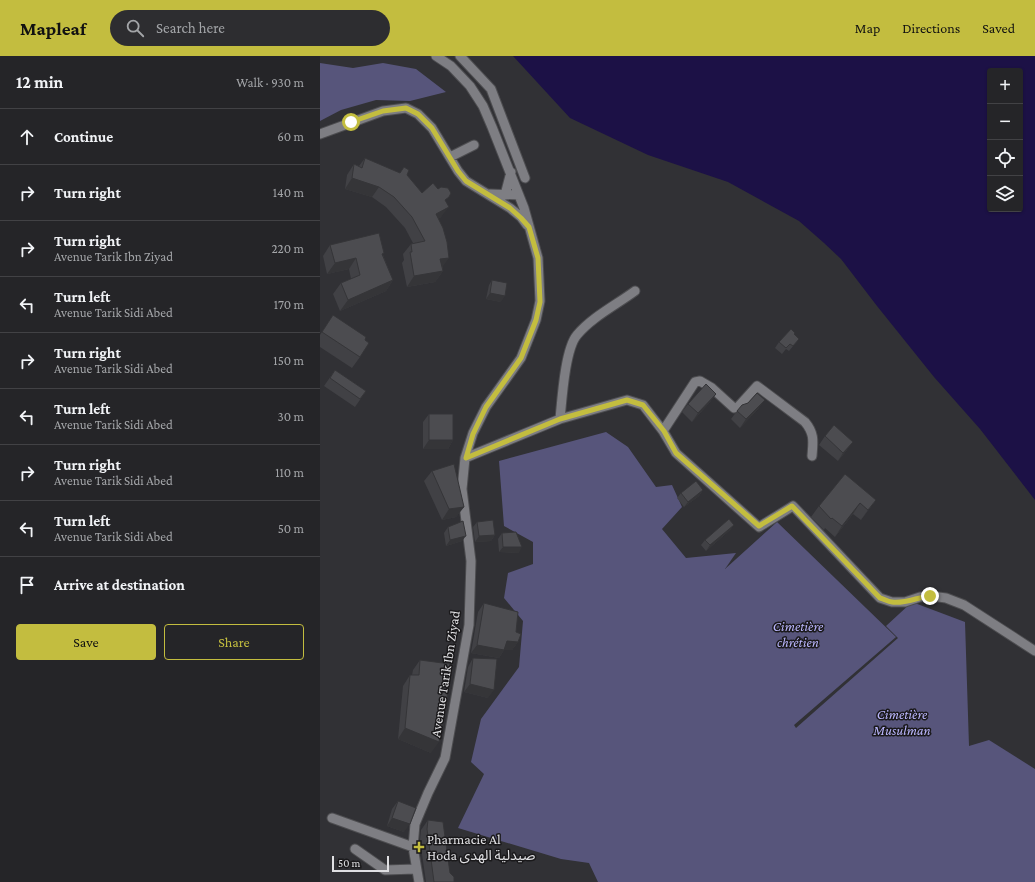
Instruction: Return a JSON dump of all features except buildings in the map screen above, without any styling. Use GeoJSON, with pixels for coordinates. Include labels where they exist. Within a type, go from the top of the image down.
{"type":"FeatureCollection","features":[{"type":"Feature","properties":{"kind":"street","name":"Avenue Tarik Ibn Ziyad"},"geometry":{"type":"LineString","coordinates":[[419,882],[413,847],[415,824],[445,758],[469,625],[471,561],[462,489],[466,458],[473,434],[486,407],[521,358],[536,320],[540,302],[538,258],[524,208],[511,172],[483,106],[470,86],[451,66],[436,56]]}},
{"type":"Feature","properties":{"kind":"street"},"geometry":{"type":"LineString","coordinates":[[460,56],[492,89],[525,178]]}},
{"type":"Feature","properties":{"kind":"street"},"geometry":{"type":"LineString","coordinates":[[320,134],[383,111],[406,108],[418,114],[432,128],[458,171],[466,181],[510,208],[529,227]]}},
{"type":"Feature","properties":{"kind":"street"},"geometry":{"type":"LineString","coordinates":[[450,157],[474,145]]}},
{"type":"Feature","properties":{"kind":"street"},"geometry":{"type":"LineString","coordinates":[[505,195],[511,172]]}},
{"type":"Feature","properties":{"kind":"street"},"geometry":{"type":"LineString","coordinates":[[488,194],[519,195]]}},
{"type":"Feature","properties":{"kind":"street"},"geometry":{"type":"LineString","coordinates":[[510,208],[524,208]]}},
{"type":"Feature","properties":{"kind":"street"},"geometry":{"type":"LineString","coordinates":[[560,419],[569,353],[576,336],[589,324],[635,291]]}},
{"type":"Feature","properties":{"kind":"street"},"geometry":{"type":"LineString","coordinates":[[664,431],[695,382],[700,380],[712,388],[734,408],[738,407],[757,386],[805,422],[811,429],[813,439],[812,456]]}},
{"type":"Feature","properties":{"kind":"street"},"geometry":{"type":"LineString","coordinates":[[466,458],[560,419],[627,400],[643,405],[664,431],[676,453],[759,526],[792,506],[880,598],[892,602],[905,602],[920,597],[930,596],[946,598],[964,605],[1035,651]]}},
{"type":"Feature","properties":{"kind":"street"},"geometry":{"type":"LineString","coordinates":[[332,818],[413,847]]}},
{"type":"Feature","properties":{"kind":"street"},"geometry":{"type":"LineString","coordinates":[[355,849],[385,870],[416,869]]}},
{"type":"Feature","properties":{"kind":"green space"},"geometry":{"type":"Polygon","coordinates":[[[320,63],[353,68],[383,63],[416,69],[446,92],[410,101],[376,100],[341,110],[320,121],[320,63]]]}},
{"type":"Feature","properties":{"kind":"green space"},"geometry":{"type":"Polygon","coordinates":[[[606,432],[628,447],[656,487],[672,485],[682,507],[662,529],[686,558],[736,553],[725,569],[777,522],[896,637],[794,725],[796,728],[898,638],[886,626],[912,602],[965,622],[969,746],[989,740],[1035,769],[1035,882],[598,882],[589,863],[561,859],[458,828],[484,774],[471,762],[481,719],[519,667],[523,621],[504,598],[508,573],[533,564],[533,542],[504,526],[499,461],[606,432]]]}},
{"type":"Feature","properties":{"kind":"shaded area"},"geometry":{"type":"Polygon","coordinates":[[[513,56],[1035,56],[1035,500],[980,429],[934,377],[841,259],[824,243],[799,221],[728,182],[648,155],[570,118],[513,56]]]}},
{"type":"Feature","properties":{"kind":"place","name":"Pharmacie Al Hoda صيدلية الهدى"},"geometry":{"type":"Point","coordinates":[419,847]}},
{"type":"Feature","properties":{"kind":"route"},"geometry":{"type":"LineString","coordinates":[[351,122],[383,111],[406,108],[418,114],[432,128],[458,171],[466,181],[510,208],[529,227],[538,258],[540,302],[536,320],[521,358],[486,407],[473,434],[466,458],[560,419],[627,400],[643,405],[664,431],[676,453],[759,526],[792,506],[880,598],[892,602],[905,602],[920,597],[930,596]]}},
{"type":"Feature","properties":{"kind":"park label","name":"Cimetière chrétien"},"geometry":{"type":"Point","coordinates":[798,634]}},
{"type":"Feature","properties":{"kind":"park label","name":"Cimetière Musulman"},"geometry":{"type":"Point","coordinates":[902,722]}}]}
